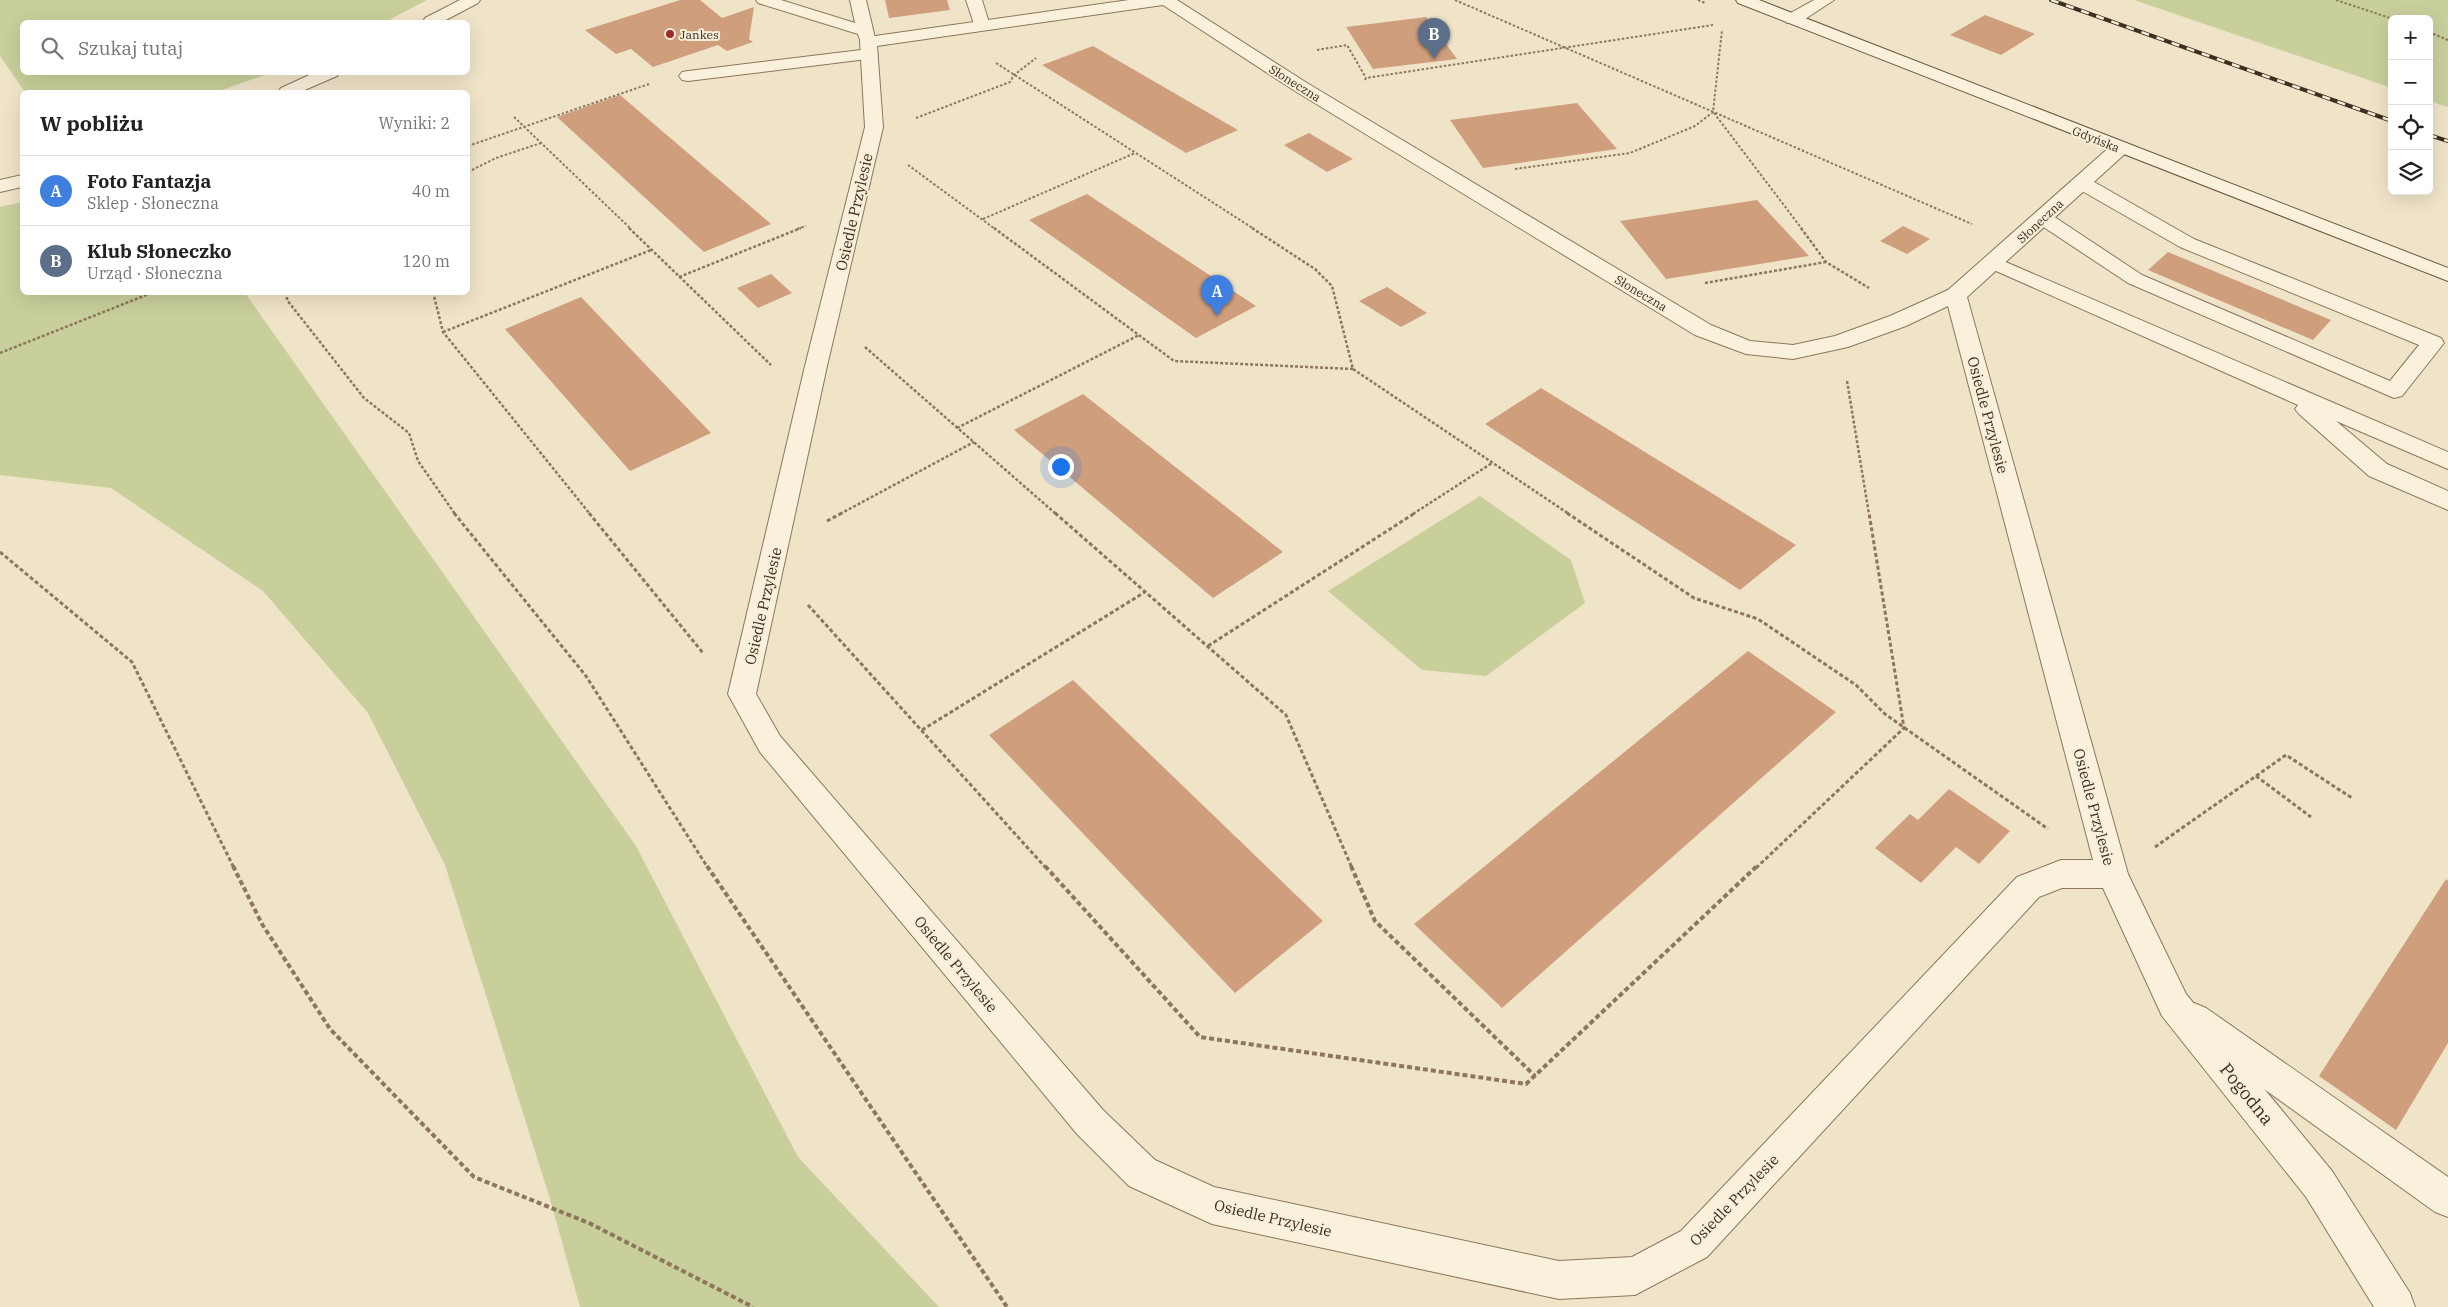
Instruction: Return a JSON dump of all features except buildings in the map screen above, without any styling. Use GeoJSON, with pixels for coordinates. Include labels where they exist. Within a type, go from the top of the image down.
{"type":"FeatureCollection","features":[{"type":"Feature","properties":{"kind":"street"},"geometry":{"type":"LineString","coordinates":[[435,20],[472,0]]}},
{"type":"Feature","properties":{"kind":"street"},"geometry":{"type":"LineString","coordinates":[[764,0],[867,42]]}},
{"type":"Feature","properties":{"kind":"street","name":"Osiedle Przylesie"},"geometry":{"type":"LineString","coordinates":[[858,0],[867,42],[874,127],[816,366],[742,694],[770,744],[1090,1122],[1142,1173],[1212,1206],[1559,1280],[1634,1276],[1694,1244],[2028,887],[2061,874],[2112,874],[1956,295]]}},
{"type":"Feature","properties":{"kind":"street"},"geometry":{"type":"LineString","coordinates":[[688,76],[867,42],[971,18],[1165,0]]}},
{"type":"Feature","properties":{"kind":"street","name":"Słoneczna"},"geometry":{"type":"LineString","coordinates":[[1165,0],[1301,87],[1702,330],[1746,347],[1793,352],[1840,342],[1898,321],[1956,295],[1994,263],[2120,148]]}},
{"type":"Feature","properties":{"kind":"street","name":"Gdyńska"},"geometry":{"type":"LineString","coordinates":[[1744,0],[2448,275]]}},
{"type":"Feature","properties":{"kind":"street"},"geometry":{"type":"LineString","coordinates":[[1793,19],[1826,0]]}},
{"type":"Feature","properties":{"kind":"street"},"geometry":{"type":"LineString","coordinates":[[290,90],[323,75]]}},
{"type":"Feature","properties":{"kind":"street"},"geometry":{"type":"LineString","coordinates":[[0,186],[20,181]]}},
{"type":"Feature","properties":{"kind":"street"},"geometry":{"type":"LineString","coordinates":[[2043,218],[2135,279],[2394,391],[2433,344],[2186,243],[2082,183]]}},
{"type":"Feature","properties":{"kind":"street"},"geometry":{"type":"LineString","coordinates":[[1994,263],[2448,461]]}},
{"type":"Feature","properties":{"kind":"street"},"geometry":{"type":"LineString","coordinates":[[2282,389],[2378,470],[2448,501]]}},
{"type":"Feature","properties":{"kind":"street","name":"Pogodna"},"geometry":{"type":"LineString","coordinates":[[2112,874],[2174,1005],[2319,1184],[2396,1307]]}},
{"type":"Feature","properties":{"kind":"street"},"geometry":{"type":"LineString","coordinates":[[2174,1005],[2448,1199]]}},
{"type":"Feature","properties":{"kind":"path"},"geometry":{"type":"LineString","coordinates":[[1455,0],[1975,225]]}},
{"type":"Feature","properties":{"kind":"path"},"geometry":{"type":"LineString","coordinates":[[2336,0],[2388,17]]}},
{"type":"Feature","properties":{"kind":"path"},"geometry":{"type":"LineString","coordinates":[[971,18],[960,40],[1315,269],[1332,286],[1353,369]]}},
{"type":"Feature","properties":{"kind":"path"},"geometry":{"type":"LineString","coordinates":[[1723,24],[1713,112],[1826,262],[1876,292]]}},
{"type":"Feature","properties":{"kind":"path"},"geometry":{"type":"LineString","coordinates":[[1362,84],[1366,78],[1713,25]]}},
{"type":"Feature","properties":{"kind":"path"},"geometry":{"type":"LineString","coordinates":[[2433,34],[2448,40]]}},
{"type":"Feature","properties":{"kind":"path"},"geometry":{"type":"LineString","coordinates":[[915,118],[1010,82],[1014,75],[1043,53]]}},
{"type":"Feature","properties":{"kind":"path"},"geometry":{"type":"LineString","coordinates":[[470,145],[641,85],[688,76]]}},
{"type":"Feature","properties":{"kind":"path"},"geometry":{"type":"LineString","coordinates":[[1512,169],[1630,153],[1695,126],[1713,112]]}},
{"type":"Feature","properties":{"kind":"path"},"geometry":{"type":"LineString","coordinates":[[514,117],[769,364],[816,366]]}},
{"type":"Feature","properties":{"kind":"path"},"geometry":{"type":"LineString","coordinates":[[470,171],[496,158],[541,143]]}},
{"type":"Feature","properties":{"kind":"path"},"geometry":{"type":"LineString","coordinates":[[983,220],[1135,153]]}},
{"type":"Feature","properties":{"kind":"path"},"geometry":{"type":"LineString","coordinates":[[906,163],[1174,361],[1353,369],[1694,598],[1758,619],[1856,686],[1904,728],[2112,874],[2139,858],[2286,755],[2352,798]]}},
{"type":"Feature","properties":{"kind":"path"},"geometry":{"type":"LineString","coordinates":[[678,276],[855,206]]}},
{"type":"Feature","properties":{"kind":"path"},"geometry":{"type":"LineString","coordinates":[[443,332],[651,250]]}},
{"type":"Feature","properties":{"kind":"path"},"geometry":{"type":"LineString","coordinates":[[1704,283],[1826,262]]}},
{"type":"Feature","properties":{"kind":"path"},"geometry":{"type":"LineString","coordinates":[[0,353],[146,295]]}},
{"type":"Feature","properties":{"kind":"path"},"geometry":{"type":"LineString","coordinates":[[287,295],[286,300],[364,398],[409,433],[418,462],[458,519],[586,676],[690,841],[1007,1307]]}},
{"type":"Feature","properties":{"kind":"path"},"geometry":{"type":"LineString","coordinates":[[434,295],[443,332],[705,655],[752,652]]}},
{"type":"Feature","properties":{"kind":"path"},"geometry":{"type":"LineString","coordinates":[[957,428],[1140,335]]}},
{"type":"Feature","properties":{"kind":"path"},"geometry":{"type":"LineString","coordinates":[[858,341],[1286,715],[1375,921],[1535,1076]]}},
{"type":"Feature","properties":{"kind":"path"},"geometry":{"type":"LineString","coordinates":[[1840,342],[1904,728]]}},
{"type":"Feature","properties":{"kind":"path"},"geometry":{"type":"LineString","coordinates":[[824,530],[826,521],[974,442]]}},
{"type":"Feature","properties":{"kind":"path"},"geometry":{"type":"LineString","coordinates":[[1208,646],[1492,462]]}},
{"type":"Feature","properties":{"kind":"path"},"geometry":{"type":"LineString","coordinates":[[0,552],[132,662],[262,924],[330,1029],[474,1177],[589,1223],[753,1307]]}},
{"type":"Feature","properties":{"kind":"path"},"geometry":{"type":"LineString","coordinates":[[922,730],[1145,592]]}},
{"type":"Feature","properties":{"kind":"path"},"geometry":{"type":"LineString","coordinates":[[806,602],[1200,1037],[1526,1084],[1904,728]]}},
{"type":"Feature","properties":{"kind":"path"},"geometry":{"type":"LineString","coordinates":[[2256,776],[2311,817]]}},
{"type":"Feature","properties":{"kind":"green space"},"geometry":{"type":"Polygon","coordinates":[[[0,0],[427,0],[389,20],[20,20],[20,75],[264,75],[222,90],[24,90],[0,56],[0,0]]]}},
{"type":"Feature","properties":{"kind":"green space"},"geometry":{"type":"Polygon","coordinates":[[[2134,0],[2448,0],[2448,107],[2433,102],[2433,15],[2388,15],[2388,87],[2134,0]]]}},
{"type":"Feature","properties":{"kind":"green space"},"geometry":{"type":"Polygon","coordinates":[[[20,202],[20,295],[246,295],[636,846],[798,1157],[939,1307],[580,1307],[550,1199],[445,865],[368,713],[263,591],[111,488],[0,475],[0,207],[20,202]]]}},
{"type":"Feature","properties":{"kind":"green space"},"geometry":{"type":"Polygon","coordinates":[[[1480,496],[1571,560],[1585,603],[1486,676],[1422,670],[1328,591],[1480,496]]]}},
{"type":"Feature","properties":{"kind":"railway"},"geometry":{"type":"LineString","coordinates":[[2051,0],[2388,120]]}},
{"type":"Feature","properties":{"kind":"railway"},"geometry":{"type":"LineString","coordinates":[[2433,136],[2448,141]]}},
{"type":"Feature","properties":{"kind":"place","name":"Jankes"},"geometry":{"type":"Point","coordinates":[670,34]}},
{"type":"Feature","properties":{"kind":"place","name":"Klub Słoneczko"},"geometry":{"type":"Point","coordinates":[1434,59]}},
{"type":"Feature","properties":{"kind":"place","name":"Foto Fantazja"},"geometry":{"type":"Point","coordinates":[1217,316]}}]}
